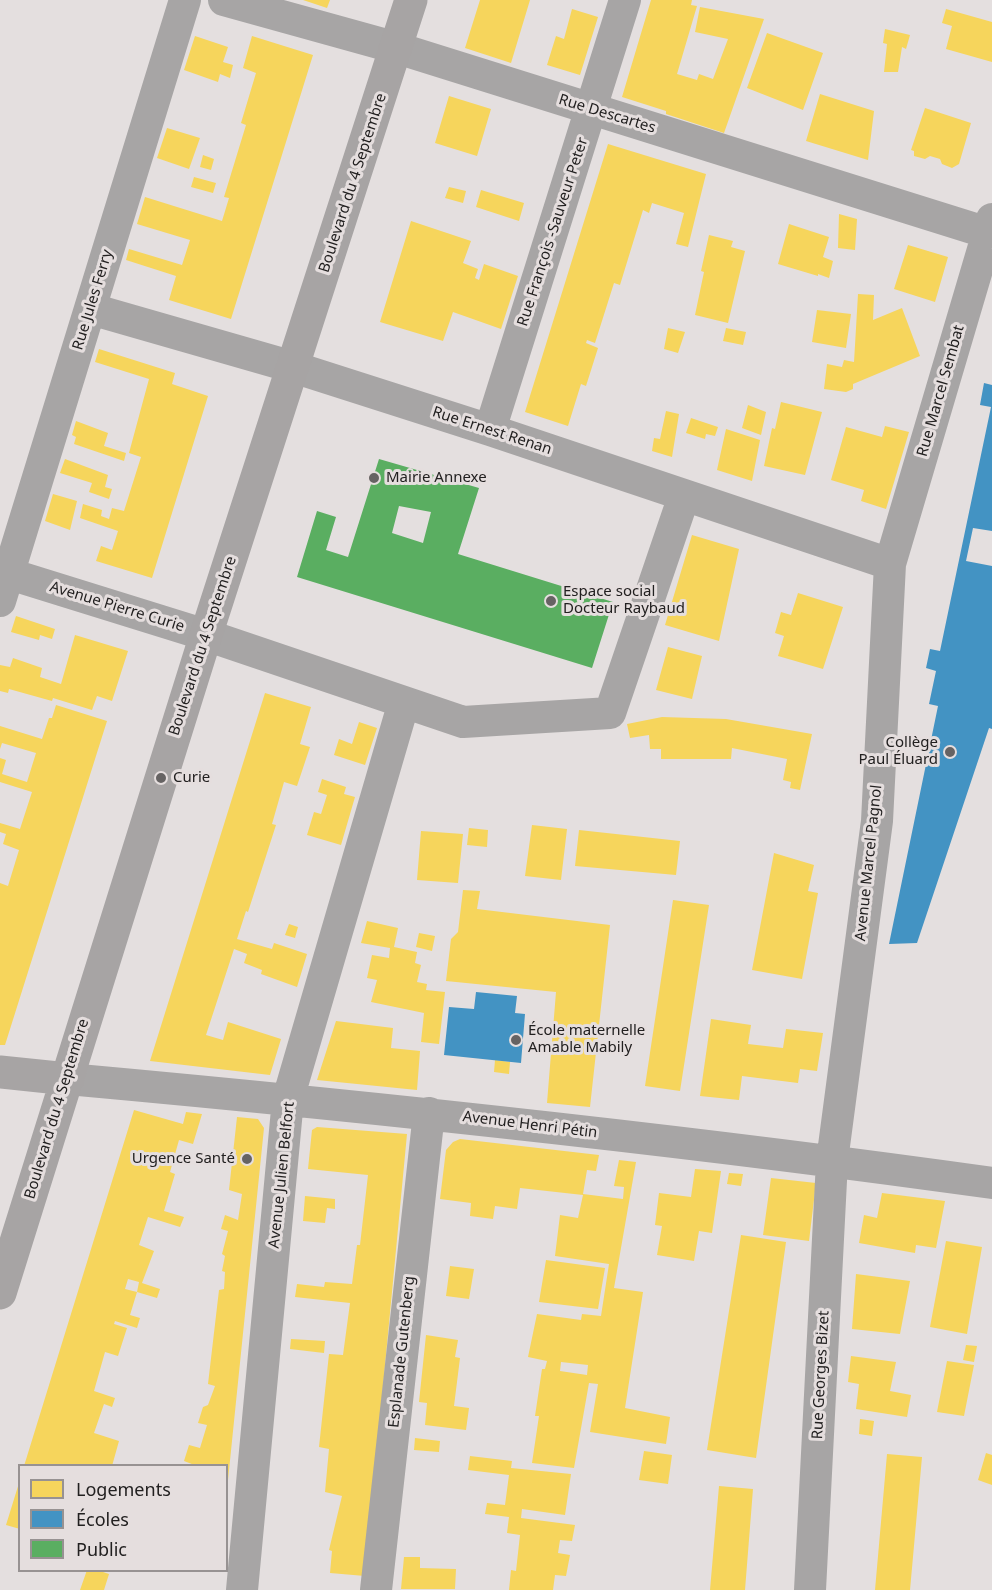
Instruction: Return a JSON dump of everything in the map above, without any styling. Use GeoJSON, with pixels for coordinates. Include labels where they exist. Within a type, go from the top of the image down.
{"type":"FeatureCollection","features":[{"type":"Feature","properties":{"kind":"street","name":"Rue Jules Ferry"},"geometry":{"type":"LineString","coordinates":[[3,582],[91,309],[185,0]]}},
{"type":"Feature","properties":{"kind":"street","name":"Rue Descartes"},"geometry":{"type":"LineString","coordinates":[[224,0],[396,48],[592,109],[990,226]]}},
{"type":"Feature","properties":{"kind":"street","name":"Boulevard du 4 Septembre"},"geometry":{"type":"LineString","coordinates":[[0,1293],[206,635],[411,0]]}},
{"type":"Feature","properties":{"kind":"street","name":"Rue François -Sauveur Peter"},"geometry":{"type":"LineString","coordinates":[[490,430],[625,0]]}},
{"type":"Feature","properties":{"kind":"street","name":"Rue Marcel Sembat"},"geometry":{"type":"LineString","coordinates":[[890,564],[990,226]]}},
{"type":"Feature","properties":{"kind":"street","name":"Rue Ernest Renan"},"geometry":{"type":"LineString","coordinates":[[91,309],[293,368],[490,430],[890,564]]}},
{"type":"Feature","properties":{"kind":"street","name":"Avenue Pierre Curie"},"geometry":{"type":"LineString","coordinates":[[3,582],[206,635],[463,722],[610,713],[684,496]]}},
{"type":"Feature","properties":{"kind":"street","name":"Avenue Marcel Pagnol"},"geometry":{"type":"LineString","coordinates":[[832,1161],[877,821],[890,564]]}},
{"type":"Feature","properties":{"kind":"street","name":"Avenue Julien Belfort"},"geometry":{"type":"LineString","coordinates":[[242,1590],[288,1099],[404,702]]}},
{"type":"Feature","properties":{"kind":"street"},"geometry":{"type":"LineString","coordinates":[[0,1072],[68,1078]]}},
{"type":"Feature","properties":{"kind":"street","name":"Avenue Henri Pétin"},"geometry":{"type":"LineString","coordinates":[[68,1078],[429,1113],[832,1161],[992,1183]]}},
{"type":"Feature","properties":{"kind":"street","name":"Esplanade Gutenberg"},"geometry":{"type":"LineString","coordinates":[[376,1590],[429,1113]]}},
{"type":"Feature","properties":{"kind":"street","name":"Rue Georges Bizet"},"geometry":{"type":"LineString","coordinates":[[810,1590],[832,1161]]}},
{"type":"Feature","properties":{"kind":"building: Logements"},"geometry":{"type":"Polygon","coordinates":[[[303,0],[330,0],[327,8],[303,0]]]}},
{"type":"Feature","properties":{"kind":"building: Logements"},"geometry":{"type":"Polygon","coordinates":[[[480,0],[530,0],[511,63],[465,48],[480,0]]]}},
{"type":"Feature","properties":{"kind":"building: Logements"},"geometry":{"type":"Polygon","coordinates":[[[651,0],[692,0],[691,5],[697,6],[677,74],[697,80],[699,74],[713,79],[728,39],[695,32],[700,7],[764,19],[724,133],[622,97],[651,0]]]}},
{"type":"Feature","properties":{"kind":"building: Logements"},"geometry":{"type":"Polygon","coordinates":[[[572,9],[598,17],[580,75],[547,65],[556,36],[564,39],[572,9]]]}},
{"type":"Feature","properties":{"kind":"building: Logements"},"geometry":{"type":"Polygon","coordinates":[[[946,9],[992,22],[992,62],[946,49],[952,26],[942,23],[946,9]]]}},
{"type":"Feature","properties":{"kind":"building: Logements"},"geometry":{"type":"Polygon","coordinates":[[[885,29],[910,35],[906,49],[902,47],[898,72],[884,72],[887,44],[883,43],[885,29]]]}},
{"type":"Feature","properties":{"kind":"building: Logements"},"geometry":{"type":"Polygon","coordinates":[[[767,33],[823,53],[803,110],[747,88],[767,33]]]}},
{"type":"Feature","properties":{"kind":"building: Logements"},"geometry":{"type":"Polygon","coordinates":[[[195,36],[228,47],[223,62],[233,65],[230,78],[220,74],[218,82],[184,70],[195,36]]]}},
{"type":"Feature","properties":{"kind":"building: Logements"},"geometry":{"type":"Polygon","coordinates":[[[252,36],[313,55],[231,319],[169,300],[176,276],[126,260],[129,249],[182,265],[190,240],[137,224],[145,197],[222,221],[229,198],[224,197],[246,125],[241,123],[256,73],[243,68],[252,36]]]}},
{"type":"Feature","properties":{"kind":"building: Logements"},"geometry":{"type":"Polygon","coordinates":[[[820,94],[874,111],[868,160],[806,141],[820,94]]]}},
{"type":"Feature","properties":{"kind":"building: Logements"},"geometry":{"type":"Polygon","coordinates":[[[449,96],[491,109],[477,156],[435,143],[449,96]]]}},
{"type":"Feature","properties":{"kind":"building: Logements"},"geometry":{"type":"Polygon","coordinates":[[[925,108],[971,123],[959,164],[952,168],[942,164],[940,159],[930,156],[925,159],[914,156],[914,151],[911,150],[925,108]]]}},
{"type":"Feature","properties":{"kind":"building: Logements"},"geometry":{"type":"Polygon","coordinates":[[[167,128],[200,138],[189,169],[157,158],[167,128]]]}},
{"type":"Feature","properties":{"kind":"building: Logements"},"geometry":{"type":"Polygon","coordinates":[[[608,144],[706,174],[688,247],[676,244],[684,213],[652,203],[649,213],[643,210],[620,285],[614,283],[595,343],[587,340],[586,343],[598,348],[586,386],[581,384],[568,426],[525,412],[608,144]]]}},
{"type":"Feature","properties":{"kind":"building: Logements"},"geometry":{"type":"Polygon","coordinates":[[[203,155],[214,159],[211,170],[200,167],[203,155]]]}},
{"type":"Feature","properties":{"kind":"building: Logements"},"geometry":{"type":"Polygon","coordinates":[[[194,177],[216,183],[213,193],[191,187],[194,177]]]}},
{"type":"Feature","properties":{"kind":"building: Logements"},"geometry":{"type":"Polygon","coordinates":[[[449,187],[466,191],[463,203],[445,198],[449,187]]]}},
{"type":"Feature","properties":{"kind":"building: Logements"},"geometry":{"type":"Polygon","coordinates":[[[481,190],[524,203],[519,221],[476,207],[481,190]]]}},
{"type":"Feature","properties":{"kind":"building: Logements"},"geometry":{"type":"Polygon","coordinates":[[[839,214],[857,219],[855,250],[838,248],[839,214]]]}},
{"type":"Feature","properties":{"kind":"building: Logements"},"geometry":{"type":"Polygon","coordinates":[[[411,221],[471,241],[463,263],[478,269],[475,278],[479,280],[484,264],[518,276],[501,329],[453,312],[443,341],[380,322],[411,221]]]}},
{"type":"Feature","properties":{"kind":"building: Logements"},"geometry":{"type":"Polygon","coordinates":[[[789,224],[829,237],[823,257],[833,261],[829,278],[778,264],[789,224]]]}},
{"type":"Feature","properties":{"kind":"building: Logements"},"geometry":{"type":"Polygon","coordinates":[[[709,235],[733,241],[731,247],[745,251],[728,323],[695,315],[709,235]]]}},
{"type":"Feature","properties":{"kind":"building: Logements"},"geometry":{"type":"Polygon","coordinates":[[[908,245],[948,257],[935,302],[894,289],[908,245]]]}},
{"type":"Feature","properties":{"kind":"building: Logements"},"geometry":{"type":"Polygon","coordinates":[[[858,294],[874,295],[873,320],[902,308],[920,356],[853,384],[853,389],[846,392],[824,389],[827,364],[842,367],[844,360],[854,362],[858,294]]]}},
{"type":"Feature","properties":{"kind":"building: Logements"},"geometry":{"type":"Polygon","coordinates":[[[817,310],[851,314],[846,348],[812,342],[817,310]]]}},
{"type":"Feature","properties":{"kind":"building: Logements"},"geometry":{"type":"Polygon","coordinates":[[[668,328],[685,332],[678,353],[664,349],[668,328]]]}},
{"type":"Feature","properties":{"kind":"building: Logements"},"geometry":{"type":"Polygon","coordinates":[[[726,328],[746,332],[743,345],[723,341],[726,328]]]}},
{"type":"Feature","properties":{"kind":"building: Logements"},"geometry":{"type":"Polygon","coordinates":[[[99,349],[175,373],[172,384],[208,396],[152,578],[96,561],[101,546],[112,550],[118,531],[80,518],[83,504],[102,510],[101,516],[109,519],[112,508],[124,511],[141,457],[129,453],[149,379],[95,362],[99,349]]]}},
{"type":"Feature","properties":{"kind":"building: Logements"},"geometry":{"type":"Polygon","coordinates":[[[781,402],[822,412],[805,475],[764,466],[772,428],[775,429],[781,402]]]}},
{"type":"Feature","properties":{"kind":"building: Logements"},"geometry":{"type":"Polygon","coordinates":[[[748,405],[766,412],[761,435],[742,428],[748,405]]]}},
{"type":"Feature","properties":{"kind":"building: Logements"},"geometry":{"type":"Polygon","coordinates":[[[666,411],[679,414],[672,457],[652,451],[654,438],[660,439],[666,411]]]}},
{"type":"Feature","properties":{"kind":"building: Logements"},"geometry":{"type":"Polygon","coordinates":[[[691,418],[718,427],[715,436],[706,434],[705,439],[686,433],[691,418]]]}},
{"type":"Feature","properties":{"kind":"building: Logements"},"geometry":{"type":"Polygon","coordinates":[[[76,421],[108,433],[104,446],[126,453],[124,461],[74,444],[76,437],[72,435],[76,421]]]}},
{"type":"Feature","properties":{"kind":"building: Logements"},"geometry":{"type":"Polygon","coordinates":[[[885,426],[909,432],[886,509],[861,501],[864,490],[831,480],[846,427],[882,437],[885,426]]]}},
{"type":"Feature","properties":{"kind":"building: Logements"},"geometry":{"type":"Polygon","coordinates":[[[726,429],[760,440],[752,481],[717,470],[726,429]]]}},
{"type":"Feature","properties":{"kind":"building: Logements"},"geometry":{"type":"Polygon","coordinates":[[[65,459],[108,475],[105,487],[112,489],[109,499],[89,492],[92,483],[60,473],[65,459]]]}},
{"type":"Feature","properties":{"kind":"building: Logements"},"geometry":{"type":"Polygon","coordinates":[[[53,494],[77,501],[70,530],[45,521],[53,494]]]}},
{"type":"Feature","properties":{"kind":"building: Logements"},"geometry":{"type":"Polygon","coordinates":[[[692,535],[739,549],[719,641],[665,625],[692,535]]]}},
{"type":"Feature","properties":{"kind":"building: Logements"},"geometry":{"type":"Polygon","coordinates":[[[798,593],[843,607],[823,669],[778,656],[784,636],[775,633],[781,612],[791,615],[798,593]]]}},
{"type":"Feature","properties":{"kind":"building: Logements"},"geometry":{"type":"Polygon","coordinates":[[[16,616],[55,629],[52,639],[40,635],[39,640],[11,632],[16,616]]]}},
{"type":"Feature","properties":{"kind":"building: Logements"},"geometry":{"type":"Polygon","coordinates":[[[75,635],[128,651],[112,701],[97,696],[92,710],[53,698],[52,701],[9,689],[8,693],[0,691],[0,665],[10,667],[13,658],[42,668],[40,677],[61,684],[75,635]]]}},
{"type":"Feature","properties":{"kind":"building: Logements"},"geometry":{"type":"Polygon","coordinates":[[[668,647],[702,656],[692,699],[656,690],[668,647]]]}},
{"type":"Feature","properties":{"kind":"building: Logements"},"geometry":{"type":"Polygon","coordinates":[[[265,693],[311,707],[300,744],[310,747],[297,786],[284,782],[272,824],[276,825],[237,939],[272,949],[274,943],[307,954],[297,987],[261,974],[262,970],[244,963],[247,954],[234,949],[206,1035],[223,1040],[228,1022],[281,1039],[270,1075],[150,1061],[265,693]]]}},
{"type":"Feature","properties":{"kind":"building: Logements"},"geometry":{"type":"Polygon","coordinates":[[[56,705],[107,721],[5,1045],[0,1045],[0,883],[8,886],[19,850],[3,844],[6,834],[0,832],[0,823],[20,829],[32,792],[0,782],[0,758],[6,760],[2,774],[27,782],[36,753],[2,743],[0,749],[0,726],[42,739],[56,705]]]}},
{"type":"Feature","properties":{"kind":"building: Logements"},"geometry":{"type":"Polygon","coordinates":[[[662,717],[726,719],[812,734],[800,790],[790,788],[791,782],[783,780],[787,759],[732,748],[731,759],[661,759],[661,749],[650,749],[649,735],[630,738],[627,724],[662,717]]]}},
{"type":"Feature","properties":{"kind":"building: Logements"},"geometry":{"type":"Polygon","coordinates":[[[359,722],[377,728],[365,765],[334,755],[339,739],[352,744],[359,722]]]}},
{"type":"Feature","properties":{"kind":"building: Logements"},"geometry":{"type":"Polygon","coordinates":[[[322,779],[346,787],[344,794],[355,797],[341,845],[307,835],[314,812],[321,814],[327,795],[318,792],[322,779]]]}},
{"type":"Feature","properties":{"kind":"building: Logements"},"geometry":{"type":"Polygon","coordinates":[[[532,825],[567,829],[561,880],[525,876],[532,825]]]}},
{"type":"Feature","properties":{"kind":"building: Logements"},"geometry":{"type":"Polygon","coordinates":[[[469,828],[488,830],[487,847],[467,845],[469,828]]]}},
{"type":"Feature","properties":{"kind":"building: Logements"},"geometry":{"type":"Polygon","coordinates":[[[579,830],[680,841],[676,875],[575,866],[579,830]]]}},
{"type":"Feature","properties":{"kind":"building: Logements"},"geometry":{"type":"Polygon","coordinates":[[[421,831],[463,834],[458,883],[417,880],[421,831]]]}},
{"type":"Feature","properties":{"kind":"building: Logements"},"geometry":{"type":"Polygon","coordinates":[[[774,853],[814,865],[808,891],[818,893],[802,979],[752,970],[774,853]]]}},
{"type":"Feature","properties":{"kind":"building: Logements"},"geometry":{"type":"Polygon","coordinates":[[[463,890],[480,891],[477,909],[610,925],[590,1107],[547,1103],[556,992],[446,981],[451,939],[458,932],[463,890]]]}},
{"type":"Feature","properties":{"kind":"building: Logements"},"geometry":{"type":"Polygon","coordinates":[[[673,900],[709,905],[680,1091],[645,1086],[673,900]]]}},
{"type":"Feature","properties":{"kind":"building: Logements"},"geometry":{"type":"Polygon","coordinates":[[[367,921],[398,928],[394,947],[417,952],[415,963],[421,965],[417,982],[427,984],[426,990],[445,992],[439,1044],[421,1042],[424,1013],[371,1002],[377,980],[367,978],[372,955],[389,958],[390,948],[361,943],[367,921]]]}},
{"type":"Feature","properties":{"kind":"building: Logements"},"geometry":{"type":"Polygon","coordinates":[[[289,924],[298,927],[295,938],[285,935],[289,924]]]}},
{"type":"Feature","properties":{"kind":"building: Logements"},"geometry":{"type":"Polygon","coordinates":[[[419,933],[435,936],[432,951],[416,947],[419,933]]]}},
{"type":"Feature","properties":{"kind":"building: Logements"},"geometry":{"type":"Polygon","coordinates":[[[711,1019],[751,1025],[748,1044],[783,1048],[786,1029],[823,1033],[817,1071],[800,1069],[798,1083],[742,1076],[739,1100],[700,1096],[711,1019]]]}},
{"type":"Feature","properties":{"kind":"building: Logements"},"geometry":{"type":"Polygon","coordinates":[[[336,1021],[393,1028],[391,1048],[420,1051],[417,1090],[317,1080],[336,1021]]]}},
{"type":"Feature","properties":{"kind":"building: Logements"},"geometry":{"type":"Polygon","coordinates":[[[495,1060],[510,1062],[509,1074],[494,1072],[495,1060]]]}},
{"type":"Feature","properties":{"kind":"building: Logements"},"geometry":{"type":"Polygon","coordinates":[[[134,1110],[183,1124],[186,1112],[202,1114],[193,1144],[179,1140],[170,1172],[175,1174],[164,1211],[184,1217],[180,1227],[148,1217],[139,1245],[154,1251],[142,1283],[160,1289],[157,1298],[137,1292],[130,1315],[140,1318],[137,1328],[115,1321],[114,1324],[127,1328],[118,1356],[105,1352],[94,1391],[115,1398],[112,1407],[104,1404],[94,1433],[119,1441],[113,1464],[25,1464],[134,1110]],[[128,1279],[125,1289],[137,1292],[139,1282],[128,1279]]]}},
{"type":"Feature","properties":{"kind":"building: Logements"},"geometry":{"type":"Polygon","coordinates":[[[237,1117],[258,1119],[264,1128],[228,1480],[228,1464],[192,1464],[184,1461],[189,1445],[200,1448],[207,1425],[198,1423],[203,1407],[208,1405],[215,1386],[208,1384],[219,1290],[224,1289],[225,1272],[222,1271],[225,1256],[222,1254],[228,1231],[221,1229],[225,1215],[238,1220],[242,1194],[229,1190],[237,1117]]]}},
{"type":"Feature","properties":{"kind":"building: Logements"},"geometry":{"type":"Polygon","coordinates":[[[317,1127],[407,1134],[365,1576],[330,1573],[332,1551],[329,1550],[342,1496],[325,1492],[329,1449],[319,1447],[329,1354],[343,1355],[350,1303],[295,1297],[297,1284],[324,1287],[325,1282],[352,1284],[357,1245],[360,1245],[368,1175],[308,1169],[312,1130],[317,1127]]]}},
{"type":"Feature","properties":{"kind":"building: Logements"},"geometry":{"type":"Polygon","coordinates":[[[460,1139],[599,1155],[596,1171],[587,1170],[583,1194],[623,1199],[624,1187],[614,1186],[619,1160],[636,1162],[614,1288],[643,1292],[625,1408],[670,1417],[666,1444],[590,1432],[598,1384],[589,1383],[574,1468],[532,1463],[539,1416],[535,1416],[542,1369],[545,1369],[547,1361],[528,1357],[537,1314],[581,1320],[582,1314],[601,1316],[609,1264],[555,1256],[560,1215],[578,1218],[583,1195],[520,1188],[517,1209],[495,1206],[493,1219],[470,1216],[471,1203],[440,1199],[446,1150],[453,1142],[460,1139]],[[561,1362],[560,1371],[587,1375],[588,1365],[561,1362]]]}},
{"type":"Feature","properties":{"kind":"building: Logements"},"geometry":{"type":"Polygon","coordinates":[[[695,1169],[721,1171],[712,1233],[699,1231],[694,1261],[657,1255],[662,1226],[655,1225],[659,1193],[691,1197],[695,1169]]]}},
{"type":"Feature","properties":{"kind":"building: Logements"},"geometry":{"type":"Polygon","coordinates":[[[729,1173],[743,1174],[741,1186],[727,1184],[729,1173]]]}},
{"type":"Feature","properties":{"kind":"building: Logements"},"geometry":{"type":"Polygon","coordinates":[[[771,1178],[816,1183],[809,1241],[763,1235],[771,1178]]]}},
{"type":"Feature","properties":{"kind":"building: Logements"},"geometry":{"type":"Polygon","coordinates":[[[882,1193],[945,1201],[936,1248],[916,1245],[915,1253],[859,1243],[864,1215],[877,1218],[882,1193]]]}},
{"type":"Feature","properties":{"kind":"building: Logements"},"geometry":{"type":"Polygon","coordinates":[[[305,1196],[335,1199],[335,1209],[327,1208],[325,1223],[303,1221],[305,1196]]]}},
{"type":"Feature","properties":{"kind":"building: Logements"},"geometry":{"type":"Polygon","coordinates":[[[741,1235],[786,1242],[756,1458],[707,1450],[741,1235]]]}},
{"type":"Feature","properties":{"kind":"building: Logements"},"geometry":{"type":"Polygon","coordinates":[[[946,1241],[982,1247],[967,1334],[930,1327],[946,1241]]]}},
{"type":"Feature","properties":{"kind":"building: Logements"},"geometry":{"type":"Polygon","coordinates":[[[546,1260],[605,1268],[598,1309],[539,1302],[546,1260]]]}},
{"type":"Feature","properties":{"kind":"building: Logements"},"geometry":{"type":"Polygon","coordinates":[[[450,1266],[474,1269],[469,1299],[446,1296],[450,1266]]]}},
{"type":"Feature","properties":{"kind":"building: Logements"},"geometry":{"type":"Polygon","coordinates":[[[856,1274],[910,1281],[900,1334],[852,1329],[856,1274]]]}},
{"type":"Feature","properties":{"kind":"building: Logements"},"geometry":{"type":"Polygon","coordinates":[[[426,1335],[458,1340],[455,1357],[460,1358],[454,1406],[469,1408],[466,1430],[425,1425],[427,1403],[419,1402],[426,1335]]]}},
{"type":"Feature","properties":{"kind":"building: Logements"},"geometry":{"type":"Polygon","coordinates":[[[291,1339],[325,1341],[324,1353],[290,1349],[291,1339]]]}},
{"type":"Feature","properties":{"kind":"building: Logements"},"geometry":{"type":"Polygon","coordinates":[[[966,1345],[977,1346],[974,1362],[963,1360],[966,1345]]]}},
{"type":"Feature","properties":{"kind":"building: Logements"},"geometry":{"type":"Polygon","coordinates":[[[851,1356],[896,1362],[890,1391],[911,1395],[907,1417],[856,1409],[859,1384],[848,1382],[851,1356]]]}},
{"type":"Feature","properties":{"kind":"building: Logements"},"geometry":{"type":"Polygon","coordinates":[[[947,1361],[974,1365],[964,1416],[937,1412],[947,1361]]]}},
{"type":"Feature","properties":{"kind":"building: Logements"},"geometry":{"type":"Polygon","coordinates":[[[860,1419],[874,1421],[872,1436],[859,1434],[860,1419]]]}},
{"type":"Feature","properties":{"kind":"building: Logements"},"geometry":{"type":"Polygon","coordinates":[[[415,1438],[440,1441],[439,1452],[414,1450],[415,1438]]]}},
{"type":"Feature","properties":{"kind":"building: Logements"},"geometry":{"type":"Polygon","coordinates":[[[644,1451],[672,1455],[668,1484],[639,1480],[644,1451]]]}},
{"type":"Feature","properties":{"kind":"building: Logements"},"geometry":{"type":"Polygon","coordinates":[[[986,1453],[992,1455],[992,1485],[978,1480],[986,1453]]]}},
{"type":"Feature","properties":{"kind":"building: Logements"},"geometry":{"type":"Polygon","coordinates":[[[887,1454],[922,1457],[910,1590],[875,1590],[887,1454]]]}},
{"type":"Feature","properties":{"kind":"building: Logements"},"geometry":{"type":"Polygon","coordinates":[[[470,1456],[512,1461],[511,1468],[571,1474],[565,1515],[522,1509],[521,1518],[575,1525],[572,1541],[560,1540],[558,1553],[570,1555],[566,1576],[555,1575],[553,1590],[509,1590],[511,1570],[516,1571],[520,1535],[507,1533],[509,1517],[485,1514],[487,1503],[505,1505],[509,1475],[468,1470],[470,1456]]]}},
{"type":"Feature","properties":{"kind":"building: Logements"},"geometry":{"type":"Polygon","coordinates":[[[18,1486],[18,1528],[6,1525],[18,1486]]]}},
{"type":"Feature","properties":{"kind":"building: Logements"},"geometry":{"type":"Polygon","coordinates":[[[719,1486],[753,1489],[745,1590],[710,1590],[719,1486]]]}},
{"type":"Feature","properties":{"kind":"building: Logements"},"geometry":{"type":"Polygon","coordinates":[[[404,1557],[420,1557],[420,1568],[456,1569],[455,1589],[401,1589],[404,1557]]]}},
{"type":"Feature","properties":{"kind":"building: Logements"},"geometry":{"type":"Polygon","coordinates":[[[86,1572],[109,1574],[104,1590],[80,1590],[86,1572]]]}},
{"type":"Feature","properties":{"kind":"building: Écoles"},"geometry":{"type":"Polygon","coordinates":[[[984,383],[992,385],[992,531],[973,528],[966,561],[992,566],[992,729],[989,728],[917,943],[889,944],[938,706],[929,704],[936,671],[926,668],[930,649],[940,651],[991,407],[980,405],[984,383]]]}},
{"type":"Feature","properties":{"kind":"building: Écoles"},"geometry":{"type":"Polygon","coordinates":[[[476,992],[517,996],[515,1013],[525,1014],[521,1063],[444,1055],[449,1007],[474,1009],[476,992]]]}},
{"type":"Feature","properties":{"kind":"building: Public"},"geometry":{"type":"Polygon","coordinates":[[[379,459],[479,488],[458,554],[613,602],[592,668],[297,577],[317,511],[336,517],[326,550],[348,557],[379,459]],[[399,506],[392,533],[423,543],[431,512],[399,506]]]}},
{"type":"Feature","properties":{"kind":"place","name":"Mairie Annexe"},"geometry":{"type":"Point","coordinates":[374,478]}},
{"type":"Feature","properties":{"kind":"place","name":"Espace social Docteur Raybaud"},"geometry":{"type":"Point","coordinates":[551,601]}},
{"type":"Feature","properties":{"kind":"place","name":"Collège Paul Éluard"},"geometry":{"type":"Point","coordinates":[950,752]}},
{"type":"Feature","properties":{"kind":"place","name":"Curie"},"geometry":{"type":"Point","coordinates":[161,778]}},
{"type":"Feature","properties":{"kind":"place","name":"École maternelle Amable Mabily"},"geometry":{"type":"Point","coordinates":[516,1040]}},
{"type":"Feature","properties":{"kind":"place","name":"Urgence Santé"},"geometry":{"type":"Point","coordinates":[247,1159]}}]}
